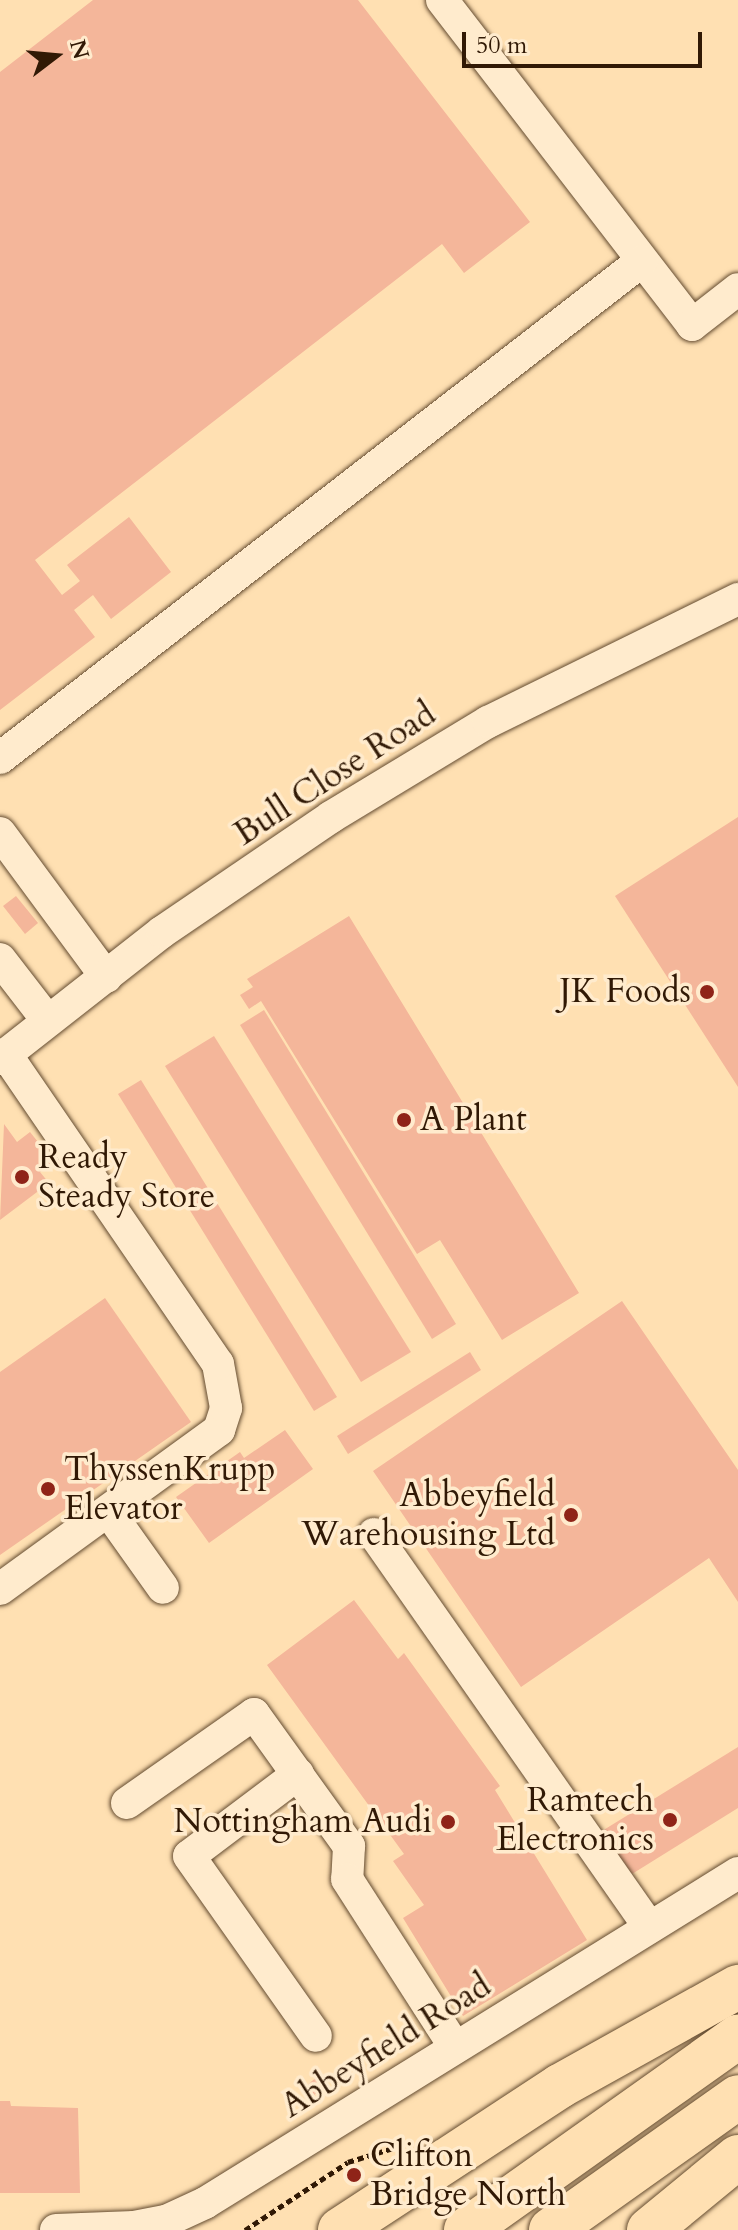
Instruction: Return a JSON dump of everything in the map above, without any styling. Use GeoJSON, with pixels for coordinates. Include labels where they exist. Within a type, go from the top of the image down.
{"type":"FeatureCollection","features":[{"type":"Feature","properties":{"kind":"highway"},"geometry":{"type":"LineString","coordinates":[[340,2230],[560,2086],[738,1987]]}},
{"type":"Feature","properties":{"kind":"highway"},"geometry":{"type":"LineString","coordinates":[[466,2230],[738,2037]]}},
{"type":"Feature","properties":{"kind":"highway"},"geometry":{"type":"LineString","coordinates":[[551,2230],[738,2097]]}},
{"type":"Feature","properties":{"kind":"highway"},"geometry":{"type":"LineString","coordinates":[[649,2230],[738,2157]]}},
{"type":"Feature","properties":{"kind":"street"},"geometry":{"type":"LineString","coordinates":[[442,0],[692,325],[738,289]]}},
{"type":"Feature","properties":{"kind":"street"},"geometry":{"type":"LineString","coordinates":[[0,758],[642,261]]}},
{"type":"Feature","properties":{"kind":"street","name":"Bull Close Road"},"geometry":{"type":"LineString","coordinates":[[3,1056],[106,977],[331,817],[488,722],[738,599]]}},
{"type":"Feature","properties":{"kind":"street"},"geometry":{"type":"LineString","coordinates":[[0,833],[106,977]]}},
{"type":"Feature","properties":{"kind":"street"},"geometry":{"type":"LineString","coordinates":[[0,959],[48,1021]]}},
{"type":"Feature","properties":{"kind":"street"},"geometry":{"type":"LineString","coordinates":[[0,1589],[219,1430],[226,1408],[224,1381],[218,1364],[3,1056]]}},
{"type":"Feature","properties":{"kind":"street"},"geometry":{"type":"LineString","coordinates":[[109,1512],[163,1588]]}},
{"type":"Feature","properties":{"kind":"street"},"geometry":{"type":"LineString","coordinates":[[374,1534],[649,1927]]}},
{"type":"Feature","properties":{"kind":"street"},"geometry":{"type":"LineString","coordinates":[[127,1803],[254,1714],[349,1846],[347,1879],[455,2047]]}},
{"type":"Feature","properties":{"kind":"street"},"geometry":{"type":"LineString","coordinates":[[298,1774],[189,1856],[316,2036]]}},
{"type":"Feature","properties":{"kind":"street","name":"Abbeyfield Road"},"geometry":{"type":"LineString","coordinates":[[56,2230],[134,2227],[166,2221],[205,2203],[738,1873]]}},
{"type":"Feature","properties":{"kind":"path"},"geometry":{"type":"LineString","coordinates":[[245,2230],[264,2221],[256,2230]]}},
{"type":"Feature","properties":{"kind":"building"},"geometry":{"type":"Polygon","coordinates":[[[93,0],[358,0],[530,222],[464,273],[442,244],[35,560],[62,595],[80,581],[67,565],[129,517],[171,572],[111,619],[93,595],[74,610],[95,637],[0,710],[0,72],[93,0]]]}},
{"type":"Feature","properties":{"kind":"building","name":"JK Foods"},"geometry":{"type":"Polygon","coordinates":[[[738,817],[738,1087],[615,896],[738,817]]]}},
{"type":"Feature","properties":{"kind":"building"},"geometry":{"type":"Polygon","coordinates":[[[16,896],[38,923],[25,934],[3,906],[16,896]]]}},
{"type":"Feature","properties":{"kind":"building","name":"A Plant"},"geometry":{"type":"Polygon","coordinates":[[[349,916],[579,1293],[502,1340],[440,1240],[417,1254],[261,1001],[249,1009],[240,995],[253,987],[247,979],[349,916]]]}},
{"type":"Feature","properties":{"kind":"building"},"geometry":{"type":"Polygon","coordinates":[[[264,1010],[456,1324],[432,1339],[240,1025],[264,1010]]]}},
{"type":"Feature","properties":{"kind":"building"},"geometry":{"type":"Polygon","coordinates":[[[214,1036],[411,1352],[361,1382],[165,1066],[214,1036]]]}},
{"type":"Feature","properties":{"kind":"building"},"geometry":{"type":"Polygon","coordinates":[[[141,1080],[337,1397],[314,1411],[118,1094],[141,1080]]]}},
{"type":"Feature","properties":{"kind":"building","name":"Ready Steady Store"},"geometry":{"type":"Polygon","coordinates":[[[4,1124],[17,1142],[30,1132],[54,1162],[40,1172],[49,1183],[0,1220],[4,1124]]]}},
{"type":"Feature","properties":{"kind":"building","name":"ThyssenKrupp Elevator"},"geometry":{"type":"Polygon","coordinates":[[[105,1298],[191,1422],[0,1555],[0,1372],[105,1298]]]}},
{"type":"Feature","properties":{"kind":"building","name":"Abbeyfield Warehousing Ltd"},"geometry":{"type":"Polygon","coordinates":[[[622,1301],[738,1470],[738,1602],[709,1558],[521,1687],[373,1471],[622,1301]]]}},
{"type":"Feature","properties":{"kind":"building"},"geometry":{"type":"Polygon","coordinates":[[[470,1352],[481,1370],[348,1454],[337,1436],[470,1352]]]}},
{"type":"Feature","properties":{"kind":"building"},"geometry":{"type":"Polygon","coordinates":[[[285,1430],[313,1469],[209,1543],[176,1497],[240,1452],[244,1458],[285,1430]]]}},
{"type":"Feature","properties":{"kind":"building","name":"Nottingham Audi"},"geometry":{"type":"Polygon","coordinates":[[[354,1600],[398,1659],[404,1653],[500,1786],[495,1790],[587,1940],[463,2016],[403,1918],[424,1905],[393,1861],[404,1854],[267,1665],[354,1600]]]}},
{"type":"Feature","properties":{"kind":"building","name":"Ramtech Electronics"},"geometry":{"type":"Polygon","coordinates":[[[738,1747],[738,1808],[632,1874],[602,1831],[738,1747]]]}},
{"type":"Feature","properties":{"kind":"building"},"geometry":{"type":"Polygon","coordinates":[[[317,2077],[324,2088],[314,2095],[307,2085],[317,2077]]]}},
{"type":"Feature","properties":{"kind":"building"},"geometry":{"type":"Polygon","coordinates":[[[0,2101],[10,2101],[11,2106],[78,2108],[80,2193],[0,2193],[0,2101]]]}},
{"type":"Feature","properties":{"kind":"place","name":"JK Foods"},"geometry":{"type":"Point","coordinates":[707,992]}},
{"type":"Feature","properties":{"kind":"place","name":"A Plant"},"geometry":{"type":"Point","coordinates":[404,1120]}},
{"type":"Feature","properties":{"kind":"place","name":"Ready Steady Store"},"geometry":{"type":"Point","coordinates":[22,1177]}},
{"type":"Feature","properties":{"kind":"place","name":"ThyssenKrupp Elevator"},"geometry":{"type":"Point","coordinates":[48,1489]}},
{"type":"Feature","properties":{"kind":"place","name":"Abbeyfield Warehousing Ltd"},"geometry":{"type":"Point","coordinates":[571,1515]}},
{"type":"Feature","properties":{"kind":"place","name":"Ramtech Electronics"},"geometry":{"type":"Point","coordinates":[670,1820]}},
{"type":"Feature","properties":{"kind":"place","name":"Nottingham Audi"},"geometry":{"type":"Point","coordinates":[448,1822]}},
{"type":"Feature","properties":{"kind":"place","name":"Clifton Bridge North"},"geometry":{"type":"Point","coordinates":[354,2175]}}]}
